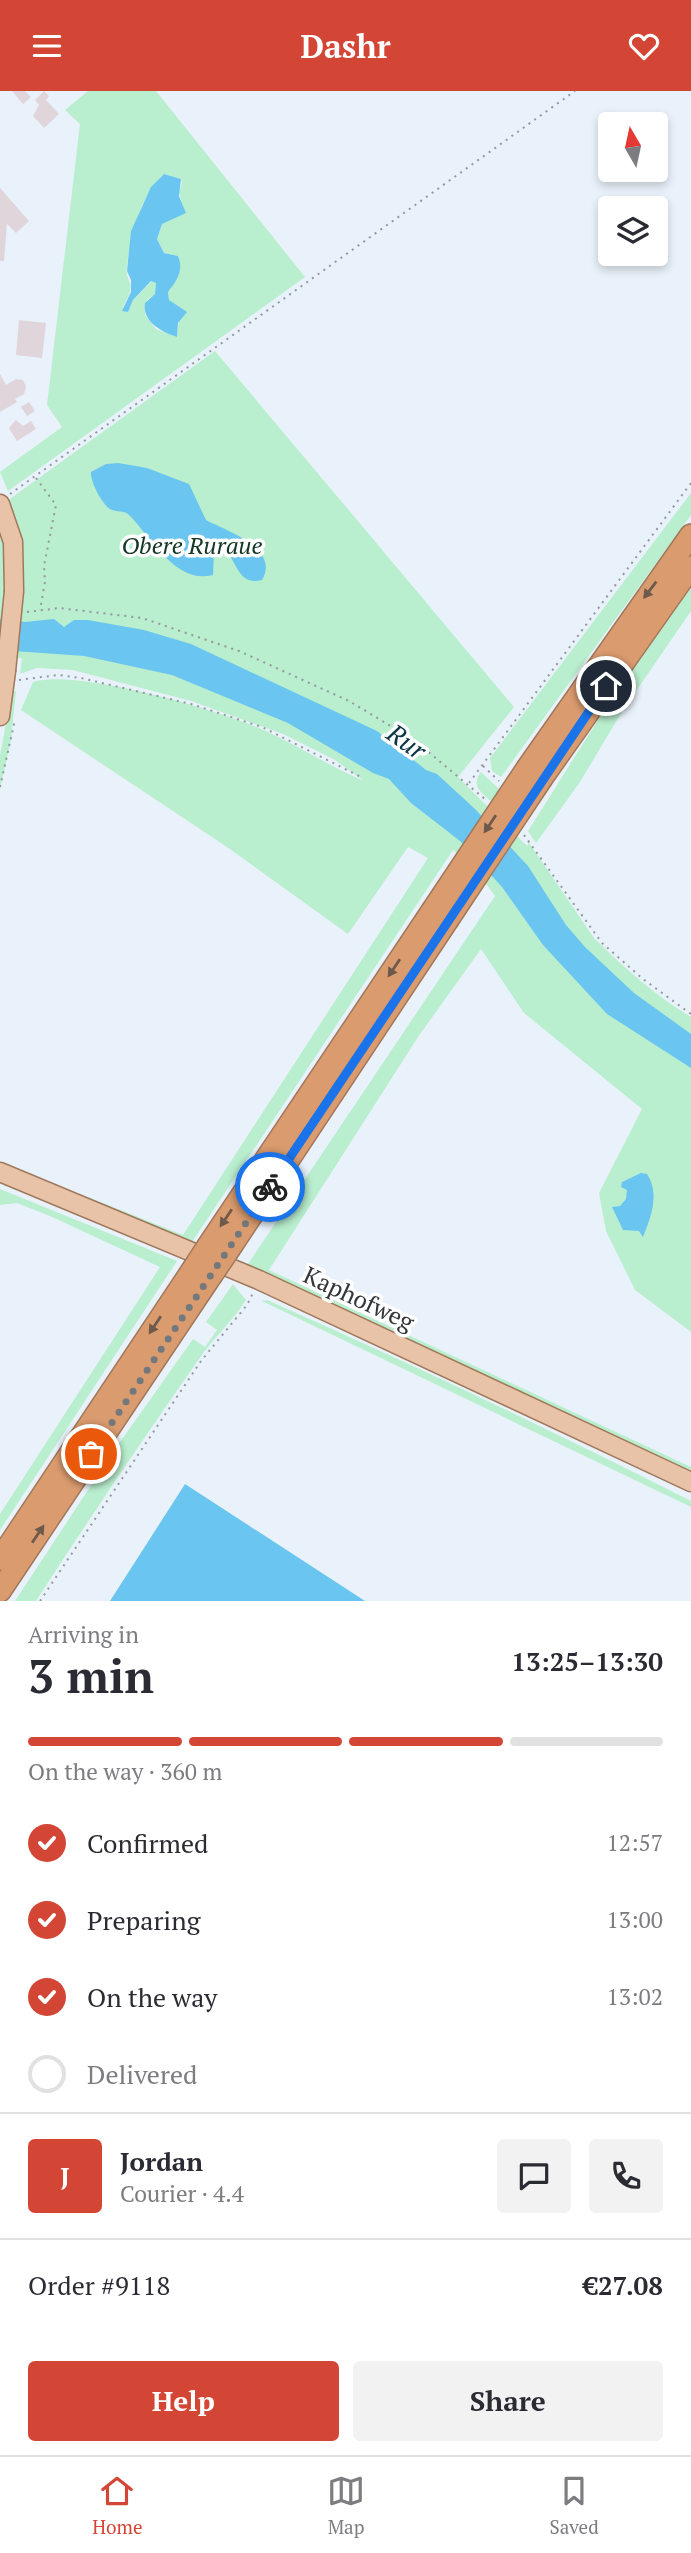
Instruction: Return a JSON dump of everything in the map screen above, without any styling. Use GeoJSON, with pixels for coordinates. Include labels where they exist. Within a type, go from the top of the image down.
{"type":"FeatureCollection","features":[{"type":"Feature","properties":{"kind":"highway"},"geometry":{"type":"LineString","coordinates":[[0,1559],[217,1250],[691,535]]}},
{"type":"Feature","properties":{"kind":"highway"},"geometry":{"type":"LineString","coordinates":[[535,772],[691,567]]}},
{"type":"Feature","properties":{"kind":"highway"},"geometry":{"type":"LineString","coordinates":[[0,1591],[202,1272]]}},
{"type":"Feature","properties":{"kind":"main road"},"geometry":{"type":"LineString","coordinates":[[2,501],[13,542],[13,674],[8,717]]}},
{"type":"Feature","properties":{"kind":"main road","name":"Kaphofweg"},"geometry":{"type":"LineString","coordinates":[[0,1172],[260,1280],[691,1482]]}},
{"type":"Feature","properties":{"kind":"path"},"geometry":{"type":"LineString","coordinates":[[2,501],[575,91]]}},
{"type":"Feature","properties":{"kind":"path"},"geometry":{"type":"LineString","coordinates":[[35,477],[56,505],[44,566],[45,582],[40,611]]}},
{"type":"Feature","properties":{"kind":"path"},"geometry":{"type":"LineString","coordinates":[[468,783],[691,483]]}},
{"type":"Feature","properties":{"kind":"path"},"geometry":{"type":"LineString","coordinates":[[32,612],[72,609],[142,618],[239,651],[349,701],[408,738],[488,801]]}},
{"type":"Feature","properties":{"kind":"path"},"geometry":{"type":"LineString","coordinates":[[13,674],[81,678],[191,704],[262,727],[363,778]]}},
{"type":"Feature","properties":{"kind":"path"},"geometry":{"type":"LineString","coordinates":[[0,787],[8,717]]}},
{"type":"Feature","properties":{"kind":"path"},"geometry":{"type":"LineString","coordinates":[[482,765],[502,784]]}},
{"type":"Feature","properties":{"kind":"path"},"geometry":{"type":"LineString","coordinates":[[522,834],[602,943],[643,979],[691,1014]]}},
{"type":"Feature","properties":{"kind":"path"},"geometry":{"type":"LineString","coordinates":[[40,1601],[201,1361],[247,1305],[260,1280]]}},
{"type":"Feature","properties":{"kind":"green space"},"geometry":{"type":"Polygon","coordinates":[[[88,91],[156,91],[305,277],[8,491],[0,472],[62,427],[47,405],[80,124],[65,110],[88,91]],[[164,174],[148,194],[138,216],[127,265],[131,287],[123,307],[128,312],[133,300],[152,281],[156,283],[155,294],[147,300],[145,315],[156,329],[177,337],[180,309],[169,300],[168,292],[178,275],[179,260],[178,256],[164,253],[157,239],[162,224],[184,210],[179,192],[181,179],[164,174]]]}},
{"type":"Feature","properties":{"kind":"green space","name":"Obere Ruraue"},"geometry":{"type":"Polygon","coordinates":[[[215,351],[514,707],[458,777],[527,846],[529,843],[594,938],[640,980],[691,1017],[691,1332],[635,1290],[606,1231],[599,1193],[642,1109],[524,1013],[481,949],[418,1037],[269,1270],[691,1467],[691,1476],[246,1267],[495,896],[480,875],[453,850],[190,1245],[87,1204],[88,1197],[183,1235],[428,858],[408,847],[348,934],[227,847],[21,710],[33,682],[54,679],[115,686],[186,703],[247,723],[364,781],[335,760],[283,734],[191,701],[73,670],[37,668],[20,674],[22,658],[0,659],[0,538],[4,536],[7,501],[215,351]]]}},
{"type":"Feature","properties":{"kind":"green space"},"geometry":{"type":"Polygon","coordinates":[[[691,493],[691,515],[501,777],[492,771],[490,758],[691,493]]]}},
{"type":"Feature","properties":{"kind":"green space"},"geometry":{"type":"Polygon","coordinates":[[[691,588],[691,611],[623,710],[580,782],[536,843],[528,831],[605,709],[691,588]]]}},
{"type":"Feature","properties":{"kind":"green space"},"geometry":{"type":"Polygon","coordinates":[[[12,691],[16,691],[11,740],[0,789],[0,755],[12,691]]]}},
{"type":"Feature","properties":{"kind":"green space"},"geometry":{"type":"Polygon","coordinates":[[[481,772],[500,790],[492,802],[477,785],[481,772]]]}},
{"type":"Feature","properties":{"kind":"green space"},"geometry":{"type":"Polygon","coordinates":[[[0,1189],[177,1261],[0,1530],[0,1514],[160,1267],[17,1203],[0,1205],[0,1189]]]}},
{"type":"Feature","properties":{"kind":"green space"},"geometry":{"type":"Polygon","coordinates":[[[233,1284],[246,1300],[241,1308],[199,1359],[36,1601],[15,1601],[113,1452],[193,1339],[205,1347],[217,1330],[206,1322],[233,1284]]]}},
{"type":"Feature","properties":{"kind":"green space"},"geometry":{"type":"Polygon","coordinates":[[[267,1300],[586,1449],[691,1501],[691,1507],[262,1301],[267,1300]]]}},
{"type":"Feature","properties":{"kind":"water"},"geometry":{"type":"Polygon","coordinates":[[[164,174],[181,179],[179,196],[186,213],[162,224],[157,239],[164,253],[178,256],[180,261],[179,275],[168,292],[169,300],[187,312],[178,323],[177,337],[159,329],[147,316],[145,303],[155,294],[156,283],[151,281],[133,300],[128,312],[122,311],[131,292],[131,280],[127,271],[131,231],[151,187],[164,174]]]}},
{"type":"Feature","properties":{"kind":"water"},"geometry":{"type":"Polygon","coordinates":[[[118,463],[147,468],[189,484],[206,520],[248,542],[264,559],[266,569],[262,580],[254,581],[242,576],[222,547],[214,550],[213,575],[187,573],[176,566],[130,516],[110,509],[97,492],[91,472],[106,464],[118,463]]]}},
{"type":"Feature","properties":{"kind":"water"},"geometry":{"type":"Polygon","coordinates":[[[0,619],[25,622],[54,619],[64,627],[74,620],[88,620],[144,630],[191,644],[377,731],[426,770],[437,774],[475,809],[528,866],[566,925],[585,947],[634,993],[691,1034],[691,1068],[607,1014],[543,945],[502,887],[460,841],[411,803],[389,779],[373,773],[288,723],[172,675],[84,656],[0,650],[0,619]]]}},
{"type":"Feature","properties":{"kind":"water"},"geometry":{"type":"Polygon","coordinates":[[[641,1173],[647,1174],[654,1197],[643,1237],[639,1231],[623,1230],[612,1207],[620,1206],[626,1199],[627,1190],[621,1187],[622,1182],[641,1173]]]}},
{"type":"Feature","properties":{"kind":"water"},"geometry":{"type":"Polygon","coordinates":[[[185,1484],[365,1601],[110,1601],[185,1484]]]}},
{"type":"Feature","properties":{"kind":"building"},"geometry":{"type":"Polygon","coordinates":[[[12,91],[25,91],[31,97],[23,104],[12,91]]]}},
{"type":"Feature","properties":{"kind":"building"},"geometry":{"type":"Polygon","coordinates":[[[44,91],[49,96],[46,100],[59,114],[44,128],[33,116],[39,105],[35,100],[44,91]]]}},
{"type":"Feature","properties":{"kind":"building"},"geometry":{"type":"Polygon","coordinates":[[[0,188],[29,221],[16,233],[7,224],[4,261],[0,261],[0,188]]]}},
{"type":"Feature","properties":{"kind":"building"},"geometry":{"type":"Polygon","coordinates":[[[19,320],[46,323],[42,358],[16,355],[19,320]]]}},
{"type":"Feature","properties":{"kind":"building"},"geometry":{"type":"Polygon","coordinates":[[[0,374],[6,385],[16,379],[23,380],[26,387],[24,394],[15,399],[17,402],[0,412],[0,374]]]}},
{"type":"Feature","properties":{"kind":"building"},"geometry":{"type":"Polygon","coordinates":[[[29,402],[35,411],[27,416],[21,407],[29,402]]]}},
{"type":"Feature","properties":{"kind":"building"},"geometry":{"type":"Polygon","coordinates":[[[16,420],[23,426],[31,421],[36,429],[17,441],[9,428],[16,420]]]}},
{"type":"Feature","properties":{"kind":"way so far"},"geometry":{"type":"LineString","coordinates":[[91,1454],[270,1187]]}},
{"type":"Feature","properties":{"kind":"route"},"geometry":{"type":"LineString","coordinates":[[270,1187],[606,686]]}},
{"type":"Feature","properties":{"kind":"water label","name":"Rur"},"geometry":{"type":"Point","coordinates":[407,741]}}]}
